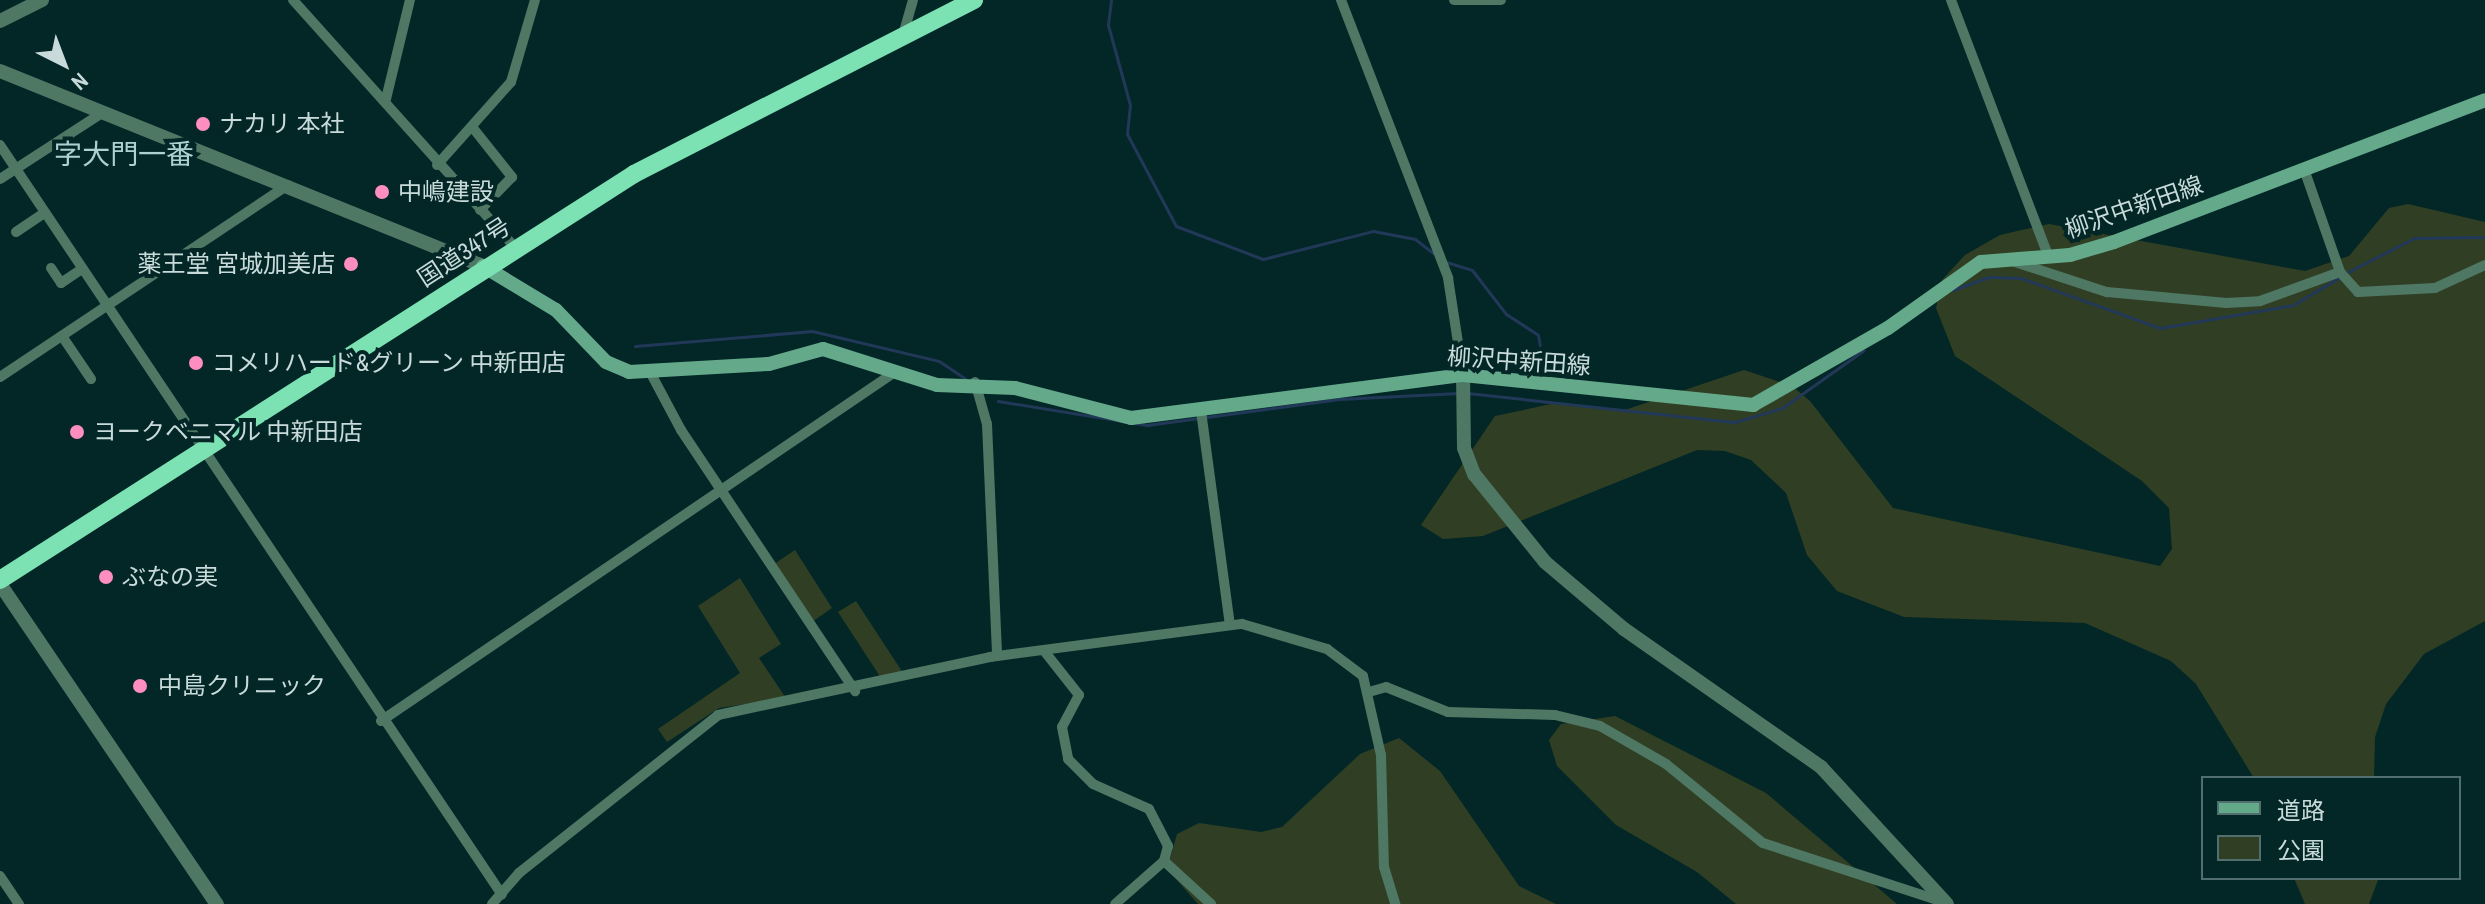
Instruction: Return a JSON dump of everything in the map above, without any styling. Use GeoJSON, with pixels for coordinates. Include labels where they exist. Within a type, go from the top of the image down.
{"type":"FeatureCollection","features":[{"type":"Feature","properties":{"kind":"highway","name":"国道347号"},"geometry":{"type":"LineString","coordinates":[[0,582],[203,454],[483,266],[710,130],[974,0]]}},
{"type":"Feature","properties":{"kind":"main road","name":"柳沢中新田線"},"geometry":{"type":"LineString","coordinates":[[483,266],[556,310],[606,362],[649,370],[769,364],[823,349],[895,372],[1015,388],[1131,418],[1201,411],[1383,380],[1533,380],[1753,405],[1888,328],[1953,277],[2012,257],[2048,256],[2114,242],[2485,100]]}},
{"type":"Feature","properties":{"kind":"street"},"geometry":{"type":"LineString","coordinates":[[0,21],[42,0]]}},
{"type":"Feature","properties":{"kind":"street"},"geometry":{"type":"LineString","coordinates":[[293,0],[386,99],[437,165],[515,247]]}},
{"type":"Feature","properties":{"kind":"street"},"geometry":{"type":"LineString","coordinates":[[386,99],[410,0]]}},
{"type":"Feature","properties":{"kind":"street"},"geometry":{"type":"LineString","coordinates":[[437,165],[511,82],[535,0]]}},
{"type":"Feature","properties":{"kind":"street"},"geometry":{"type":"LineString","coordinates":[[903,36],[913,0]]}},
{"type":"Feature","properties":{"kind":"street"},"geometry":{"type":"LineString","coordinates":[[1341,0],[1448,278],[1464,380],[1464,448],[1474,474],[1545,562],[1624,629],[1821,767],[1947,903]]}},
{"type":"Feature","properties":{"kind":"street"},"geometry":{"type":"LineString","coordinates":[[1454,0],[1501,0]]}},
{"type":"Feature","properties":{"kind":"street"},"geometry":{"type":"LineString","coordinates":[[1951,0],[2048,256]]}},
{"type":"Feature","properties":{"kind":"street"},"geometry":{"type":"LineString","coordinates":[[0,71],[289,184],[483,266]]}},
{"type":"Feature","properties":{"kind":"street"},"geometry":{"type":"LineString","coordinates":[[0,179],[102,113]]}},
{"type":"Feature","properties":{"kind":"street"},"geometry":{"type":"LineString","coordinates":[[473,128],[512,177],[480,210]]}},
{"type":"Feature","properties":{"kind":"street"},"geometry":{"type":"LineString","coordinates":[[0,145],[381,721],[502,895]]}},
{"type":"Feature","properties":{"kind":"street"},"geometry":{"type":"LineString","coordinates":[[2304,169],[2340,272],[2362,293],[2435,288],[2485,265]]}},
{"type":"Feature","properties":{"kind":"street"},"geometry":{"type":"LineString","coordinates":[[0,377],[289,184]]}},
{"type":"Feature","properties":{"kind":"street"},"geometry":{"type":"LineString","coordinates":[[16,232],[44,213]]}},
{"type":"Feature","properties":{"kind":"street"},"geometry":{"type":"LineString","coordinates":[[2012,257],[2107,292],[2226,303],[2260,301],[2340,272]]}},
{"type":"Feature","properties":{"kind":"street"},"geometry":{"type":"LineString","coordinates":[[51,268],[61,283],[82,269]]}},
{"type":"Feature","properties":{"kind":"street"},"geometry":{"type":"LineString","coordinates":[[62,336],[91,379]]}},
{"type":"Feature","properties":{"kind":"street"},"geometry":{"type":"LineString","coordinates":[[649,370],[721,491],[855,691]]}},
{"type":"Feature","properties":{"kind":"street"},"geometry":{"type":"LineString","coordinates":[[381,721],[895,372]]}},
{"type":"Feature","properties":{"kind":"street"},"geometry":{"type":"LineString","coordinates":[[975,385],[987,424],[997,656]]}},
{"type":"Feature","properties":{"kind":"street"},"geometry":{"type":"LineString","coordinates":[[1201,411],[1230,625]]}},
{"type":"Feature","properties":{"kind":"street"},"geometry":{"type":"LineString","coordinates":[[0,582],[217,904]]}},
{"type":"Feature","properties":{"kind":"street"},"geometry":{"type":"LineString","coordinates":[[492,904],[519,873],[708,720],[855,691],[997,656],[1230,625],[1278,629],[1327,649],[1352,664],[1369,692],[1381,755],[1384,867],[1395,904]]}},
{"type":"Feature","properties":{"kind":"street"},"geometry":{"type":"LineString","coordinates":[[1045,652],[1079,695],[1062,727],[1068,759],[1093,784],[1153,812],[1168,846],[1164,861],[1115,904]]}},
{"type":"Feature","properties":{"kind":"street"},"geometry":{"type":"LineString","coordinates":[[1369,692],[1395,690],[1448,712],[1555,715],[1600,726],[1666,764],[1763,843],[1947,903]]}},
{"type":"Feature","properties":{"kind":"street"},"geometry":{"type":"LineString","coordinates":[[1164,861],[1211,904]]}},
{"type":"Feature","properties":{"kind":"street"},"geometry":{"type":"LineString","coordinates":[[0,876],[19,904]]}},
{"type":"Feature","properties":{"kind":"green space"},"geometry":{"type":"Polygon","coordinates":[[[2408,204],[2485,222],[2485,621],[2424,654],[2386,704],[2375,737],[2374,776],[2253,776],[2196,684],[2171,661],[2085,623],[1904,617],[1837,591],[1807,555],[1786,493],[1751,460],[1725,451],[1697,450],[1483,536],[1443,539],[1421,525],[1495,416],[1556,403],[1625,410],[1744,370],[1792,386],[1810,401],[1893,508],[2160,566],[2172,549],[2169,508],[2142,481],[1955,356],[1936,308],[1942,280],[1965,255],[2000,235],[2049,224],[2305,271],[2349,256],[2389,208],[2408,204]]]}},
{"type":"Feature","properties":{"kind":"green space"},"geometry":{"type":"Polygon","coordinates":[[[795,550],[832,608],[812,622],[773,565],[795,550]]]}},
{"type":"Feature","properties":{"kind":"green space"},"geometry":{"type":"Polygon","coordinates":[[[740,578],[781,644],[759,658],[786,698],[719,708],[667,742],[658,729],[740,673],[698,606],[740,578]]]}},
{"type":"Feature","properties":{"kind":"green space"},"geometry":{"type":"Polygon","coordinates":[[[856,601],[905,676],[883,681],[838,612],[856,601]]]}},
{"type":"Feature","properties":{"kind":"green space"},"geometry":{"type":"Polygon","coordinates":[[[1615,716],[1766,793],[1897,904],[1736,904],[1697,872],[1616,825],[1557,766],[1549,740],[1561,724],[1615,716]]]}},
{"type":"Feature","properties":{"kind":"green space"},"geometry":{"type":"Polygon","coordinates":[[[1399,738],[1440,771],[1519,886],[1556,904],[1198,904],[1167,869],[1177,834],[1199,823],[1261,832],[1282,827],[1360,754],[1399,738]]]}},
{"type":"Feature","properties":{"kind":"green space"},"geometry":{"type":"Polygon","coordinates":[[[2295,880],[2378,880],[2369,904],[2305,904],[2295,880]]]}},
{"type":"Feature","properties":{"kind":"waterway"},"geometry":{"type":"LineString","coordinates":[[1111,0],[1108,25],[1130,105],[1127,134],[1176,226],[1263,259],[1373,231],[1415,239],[1433,253]]}},
{"type":"Feature","properties":{"kind":"waterway"},"geometry":{"type":"LineString","coordinates":[[2346,273],[2414,238],[2485,237]]}},
{"type":"Feature","properties":{"kind":"waterway"},"geometry":{"type":"LineString","coordinates":[[1446,262],[1472,270],[1506,314],[1538,335],[1546,380]]}},
{"type":"Feature","properties":{"kind":"waterway"},"geometry":{"type":"LineString","coordinates":[[1953,290],[1989,277],[2021,278],[2160,328],[2293,305],[2340,277]]}},
{"type":"Feature","properties":{"kind":"waterway"},"geometry":{"type":"LineString","coordinates":[[635,346],[812,331],[939,361],[969,381]]}},
{"type":"Feature","properties":{"kind":"waterway"},"geometry":{"type":"LineString","coordinates":[[1467,393],[1735,422],[1782,408],[1864,350]]}},
{"type":"Feature","properties":{"kind":"waterway"},"geometry":{"type":"LineString","coordinates":[[998,401],[1147,425],[1339,399],[1459,393]]}},
{"type":"Feature","properties":{"kind":"place","name":"ナカリ 本社"},"geometry":{"type":"Point","coordinates":[203,124]}},
{"type":"Feature","properties":{"kind":"place","name":"中嶋建設"},"geometry":{"type":"Point","coordinates":[382,192]}},
{"type":"Feature","properties":{"kind":"place","name":"薬王堂 宮城加美店"},"geometry":{"type":"Point","coordinates":[351,264]}},
{"type":"Feature","properties":{"kind":"place","name":"コメリハード&グリーン 中新田店"},"geometry":{"type":"Point","coordinates":[196,363]}},
{"type":"Feature","properties":{"kind":"place","name":"ヨークベニマル 中新田店"},"geometry":{"type":"Point","coordinates":[77,432]}},
{"type":"Feature","properties":{"kind":"place","name":"ぶなの実"},"geometry":{"type":"Point","coordinates":[106,577]}},
{"type":"Feature","properties":{"kind":"place","name":"中島クリニック"},"geometry":{"type":"Point","coordinates":[140,686]}},
{"type":"Feature","properties":{"kind":"district","name":"字大門一番"},"geometry":{"type":"Point","coordinates":[124,154]}}]}
